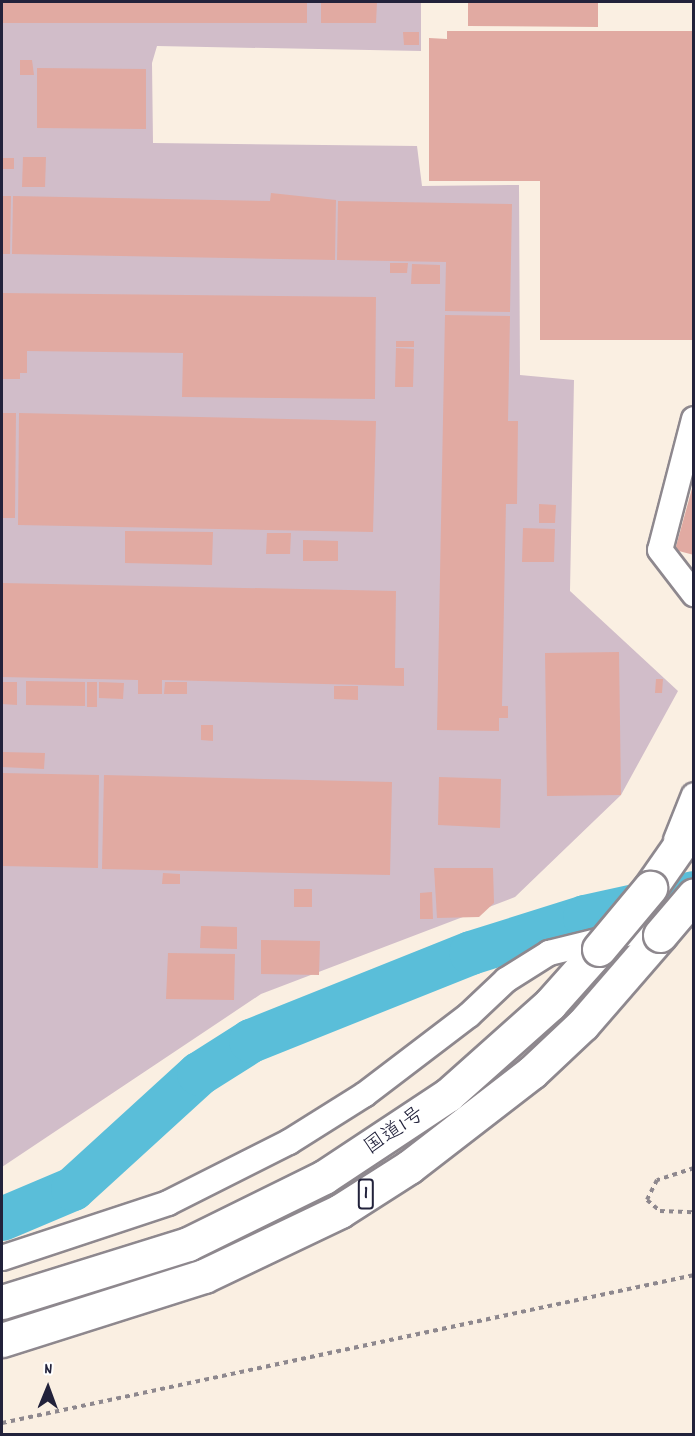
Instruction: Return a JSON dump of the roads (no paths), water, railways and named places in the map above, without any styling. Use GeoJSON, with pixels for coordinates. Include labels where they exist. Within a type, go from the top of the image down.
{"type":"FeatureCollection","features":[{"type":"Feature","properties":{"kind":"highway","name":"国道1号"},"geometry":{"type":"LineString","coordinates":[[2,1302],[188,1244],[333,1172],[448,1095],[502,1051],[599,949],[658,876],[693,825]]}},
{"type":"Feature","properties":{"kind":"highway","name":"国道1号"},"geometry":{"type":"LineString","coordinates":[[2,1340],[204,1276],[350,1204],[444,1142],[532,1072],[583,1024],[693,895]]}},
{"type":"Feature","properties":{"kind":"lane"},"geometry":{"type":"LineString","coordinates":[[693,419],[660,550],[693,594]]}},
{"type":"Feature","properties":{"kind":"lane"},"geometry":{"type":"LineString","coordinates":[[658,876],[693,795]]}},
{"type":"Feature","properties":{"kind":"lane"},"geometry":{"type":"LineString","coordinates":[[2,1258],[168,1203],[279,1148],[364,1095],[470,1015],[506,980],[549,953],[693,918]]}},
{"type":"Feature","properties":{"kind":"waterway"},"geometry":{"type":"LineString","coordinates":[[2,1219],[73,1189],[199,1074],[251,1041],[471,953],[585,917],[694,893]]}}]}
